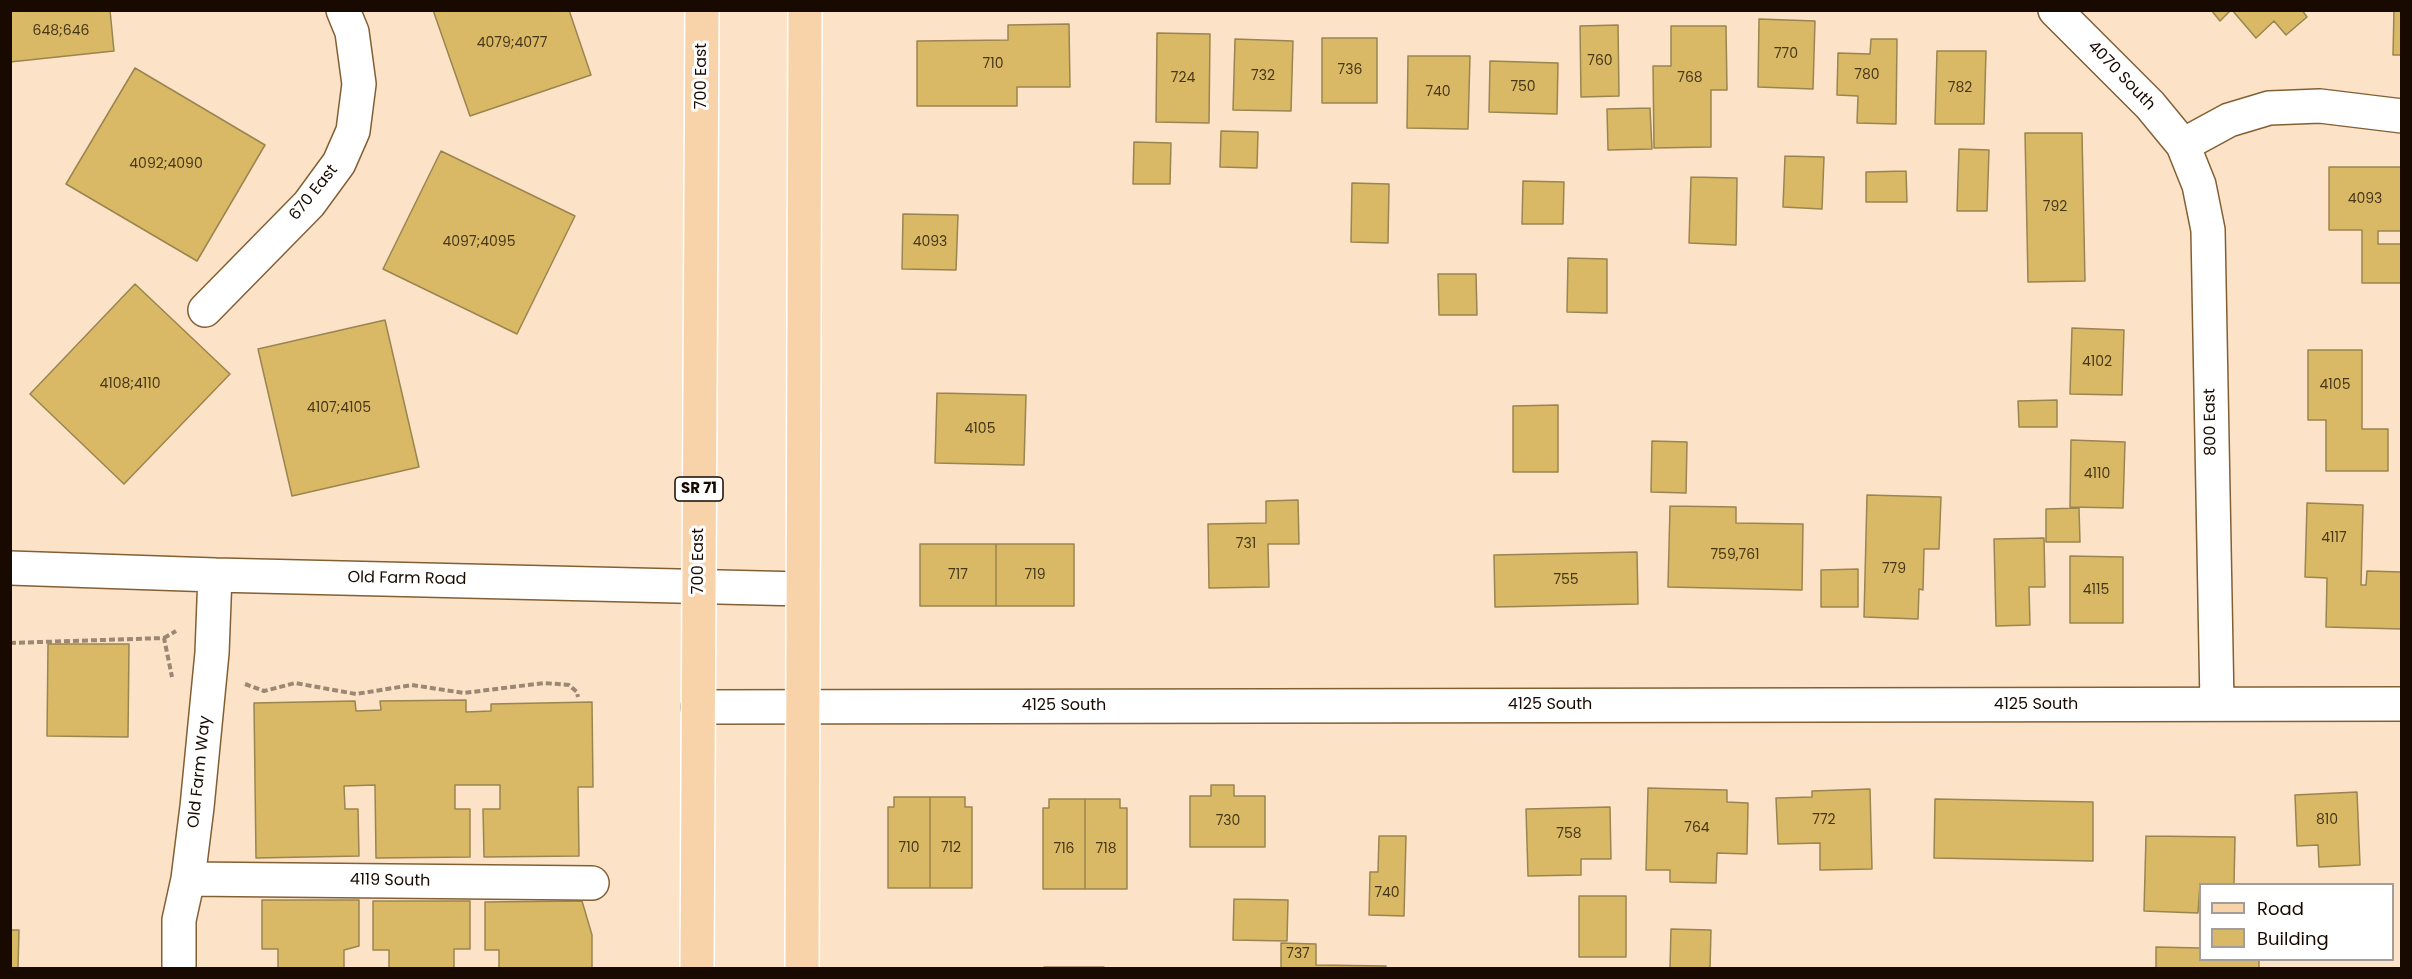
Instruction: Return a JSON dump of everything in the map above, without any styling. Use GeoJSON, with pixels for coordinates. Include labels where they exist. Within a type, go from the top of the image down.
{"type":"FeatureCollection","features":[{"type":"Feature","properties":{"kind":"main road","name":"700 East"},"geometry":{"type":"LineString","coordinates":[[697,969],[702,10]]}},
{"type":"Feature","properties":{"kind":"main road"},"geometry":{"type":"LineString","coordinates":[[802,969],[805,10]]}},
{"type":"Feature","properties":{"kind":"street","name":"670 East"},"geometry":{"type":"LineString","coordinates":[[206,310],[309,204],[339,163],[353,131],[359,84],[352,32],[343,10]]}},
{"type":"Feature","properties":{"kind":"street","name":"4070 South"},"geometry":{"type":"LineString","coordinates":[[2055,10],[2141,96],[2183,145]]}},
{"type":"Feature","properties":{"kind":"street"},"geometry":{"type":"LineString","coordinates":[[2183,145],[2229,120],[2269,108],[2320,105],[2402,116]]}},
{"type":"Feature","properties":{"kind":"street","name":"800 East"},"geometry":{"type":"LineString","coordinates":[[2183,145],[2199,185],[2208,230],[2217,704]]}},
{"type":"Feature","properties":{"kind":"street","name":"Old Farm Road"},"geometry":{"type":"LineString","coordinates":[[10,568],[803,589]]}},
{"type":"Feature","properties":{"kind":"street","name":"Old Farm Way"},"geometry":{"type":"LineString","coordinates":[[179,969],[179,920],[188,879],[212,653],[214,575]]}},
{"type":"Feature","properties":{"kind":"street","name":"4125 South"},"geometry":{"type":"LineString","coordinates":[[698,707],[2402,704]]}},
{"type":"Feature","properties":{"kind":"street","name":"4119 South"},"geometry":{"type":"LineString","coordinates":[[188,879],[592,883]]}},
{"type":"Feature","properties":{"kind":"path"},"geometry":{"type":"LineString","coordinates":[[10,644],[164,638],[172,681]]}},
{"type":"Feature","properties":{"kind":"path"},"geometry":{"type":"LineString","coordinates":[[244,684],[264,691],[295,683],[356,694],[412,685],[464,693],[544,684],[569,685],[577,692],[578,697]]}},
{"type":"Feature","properties":{"kind":"building"},"geometry":{"type":"Polygon","coordinates":[[[10,10],[110,10],[114,51],[10,62],[10,10]]]}},
{"type":"Feature","properties":{"kind":"building"},"geometry":{"type":"Polygon","coordinates":[[[433,10],[569,10],[591,75],[470,116],[433,10]]]}},
{"type":"Feature","properties":{"kind":"building"},"geometry":{"type":"Polygon","coordinates":[[[2211,10],[2231,10],[2220,21],[2211,10]]]}},
{"type":"Feature","properties":{"kind":"building"},"geometry":{"type":"Polygon","coordinates":[[[2232,10],[2302,10],[2307,17],[2286,35],[2274,21],[2256,38],[2232,10]]]}},
{"type":"Feature","properties":{"kind":"building"},"geometry":{"type":"Polygon","coordinates":[[[2394,10],[2402,10],[2402,55],[2393,55],[2394,10]]]}},
{"type":"Feature","properties":{"kind":"building"},"geometry":{"type":"Polygon","coordinates":[[[1759,19],[1815,21],[1813,89],[1758,87],[1759,19]]]}},
{"type":"Feature","properties":{"kind":"building"},"geometry":{"type":"Polygon","coordinates":[[[1069,24],[1070,87],[1017,87],[1017,106],[917,106],[917,41],[1008,40],[1008,25],[1069,24]]]}},
{"type":"Feature","properties":{"kind":"building"},"geometry":{"type":"Polygon","coordinates":[[[1618,25],[1619,96],[1581,97],[1580,26],[1618,25]]]}},
{"type":"Feature","properties":{"kind":"building"},"geometry":{"type":"Polygon","coordinates":[[[1671,26],[1726,26],[1727,90],[1711,90],[1711,147],[1654,148],[1653,66],[1671,66],[1671,26]]]}},
{"type":"Feature","properties":{"kind":"building"},"geometry":{"type":"Polygon","coordinates":[[[1157,33],[1210,34],[1209,123],[1156,122],[1157,33]]]}},
{"type":"Feature","properties":{"kind":"building"},"geometry":{"type":"Polygon","coordinates":[[[1322,38],[1377,38],[1377,103],[1322,103],[1322,38]]]}},
{"type":"Feature","properties":{"kind":"building"},"geometry":{"type":"Polygon","coordinates":[[[1235,39],[1293,41],[1291,111],[1233,110],[1235,39]]]}},
{"type":"Feature","properties":{"kind":"building"},"geometry":{"type":"Polygon","coordinates":[[[1871,39],[1897,39],[1896,124],[1857,123],[1858,96],[1837,95],[1838,53],[1870,54],[1871,39]]]}},
{"type":"Feature","properties":{"kind":"building"},"geometry":{"type":"Polygon","coordinates":[[[1937,51],[1986,51],[1984,124],[1935,124],[1937,51]]]}},
{"type":"Feature","properties":{"kind":"building"},"geometry":{"type":"Polygon","coordinates":[[[1408,56],[1470,56],[1468,129],[1407,128],[1408,56]]]}},
{"type":"Feature","properties":{"kind":"building"},"geometry":{"type":"Polygon","coordinates":[[[1490,61],[1558,63],[1557,114],[1489,112],[1490,61]]]}},
{"type":"Feature","properties":{"kind":"building"},"geometry":{"type":"Polygon","coordinates":[[[135,68],[265,145],[197,261],[66,184],[135,68]]]}},
{"type":"Feature","properties":{"kind":"building"},"geometry":{"type":"Polygon","coordinates":[[[1650,108],[1652,149],[1608,150],[1607,109],[1650,108]]]}},
{"type":"Feature","properties":{"kind":"building"},"geometry":{"type":"Polygon","coordinates":[[[1221,131],[1258,132],[1257,168],[1220,167],[1221,131]]]}},
{"type":"Feature","properties":{"kind":"building"},"geometry":{"type":"Polygon","coordinates":[[[2025,133],[2082,133],[2085,281],[2028,282],[2025,133]]]}},
{"type":"Feature","properties":{"kind":"building"},"geometry":{"type":"Polygon","coordinates":[[[1134,142],[1171,143],[1170,184],[1133,184],[1134,142]]]}},
{"type":"Feature","properties":{"kind":"building"},"geometry":{"type":"Polygon","coordinates":[[[1959,149],[1989,150],[1987,211],[1957,211],[1959,149]]]}},
{"type":"Feature","properties":{"kind":"building"},"geometry":{"type":"Polygon","coordinates":[[[441,151],[575,216],[517,334],[383,269],[441,151]]]}},
{"type":"Feature","properties":{"kind":"building"},"geometry":{"type":"Polygon","coordinates":[[[1785,156],[1824,157],[1822,209],[1783,207],[1785,156]]]}},
{"type":"Feature","properties":{"kind":"building"},"geometry":{"type":"Polygon","coordinates":[[[2329,167],[2402,167],[2402,231],[2378,231],[2378,244],[2402,244],[2402,283],[2362,283],[2362,230],[2329,230],[2329,167]]]}},
{"type":"Feature","properties":{"kind":"building"},"geometry":{"type":"Polygon","coordinates":[[[1906,171],[1907,202],[1866,202],[1866,172],[1906,171]]]}},
{"type":"Feature","properties":{"kind":"building"},"geometry":{"type":"Polygon","coordinates":[[[1691,177],[1737,178],[1736,245],[1689,243],[1691,177]]]}},
{"type":"Feature","properties":{"kind":"building"},"geometry":{"type":"Polygon","coordinates":[[[1523,181],[1564,182],[1563,224],[1522,224],[1523,181]]]}},
{"type":"Feature","properties":{"kind":"building"},"geometry":{"type":"Polygon","coordinates":[[[1352,183],[1389,184],[1388,243],[1351,242],[1352,183]]]}},
{"type":"Feature","properties":{"kind":"building"},"geometry":{"type":"Polygon","coordinates":[[[903,214],[958,215],[956,270],[902,269],[903,214]]]}},
{"type":"Feature","properties":{"kind":"building"},"geometry":{"type":"Polygon","coordinates":[[[1568,258],[1607,259],[1607,313],[1567,312],[1568,258]]]}},
{"type":"Feature","properties":{"kind":"building"},"geometry":{"type":"Polygon","coordinates":[[[1438,274],[1476,274],[1477,315],[1439,315],[1438,274]]]}},
{"type":"Feature","properties":{"kind":"building"},"geometry":{"type":"Polygon","coordinates":[[[135,284],[230,374],[124,484],[30,394],[135,284]]]}},
{"type":"Feature","properties":{"kind":"building"},"geometry":{"type":"Polygon","coordinates":[[[385,320],[419,467],[292,496],[258,349],[385,320]]]}},
{"type":"Feature","properties":{"kind":"building"},"geometry":{"type":"Polygon","coordinates":[[[2072,328],[2124,330],[2122,395],[2070,394],[2072,328]]]}},
{"type":"Feature","properties":{"kind":"building"},"geometry":{"type":"Polygon","coordinates":[[[2308,350],[2362,350],[2362,429],[2388,429],[2388,471],[2326,471],[2326,420],[2308,420],[2308,350]]]}},
{"type":"Feature","properties":{"kind":"building"},"geometry":{"type":"Polygon","coordinates":[[[937,393],[1026,395],[1024,465],[935,463],[937,393]]]}},
{"type":"Feature","properties":{"kind":"building"},"geometry":{"type":"Polygon","coordinates":[[[2057,400],[2057,427],[2019,427],[2018,401],[2057,400]]]}},
{"type":"Feature","properties":{"kind":"building"},"geometry":{"type":"Polygon","coordinates":[[[1558,405],[1558,472],[1513,472],[1513,406],[1558,405]]]}},
{"type":"Feature","properties":{"kind":"building"},"geometry":{"type":"Polygon","coordinates":[[[2071,440],[2125,442],[2123,508],[2070,507],[2071,440]]]}},
{"type":"Feature","properties":{"kind":"building"},"geometry":{"type":"Polygon","coordinates":[[[1652,441],[1687,442],[1686,493],[1651,492],[1652,441]]]}},
{"type":"Feature","properties":{"kind":"building"},"geometry":{"type":"Polygon","coordinates":[[[1867,495],[1941,497],[1939,549],[1924,549],[1923,590],[1919,589],[1918,619],[1864,617],[1867,495]]]}},
{"type":"Feature","properties":{"kind":"building"},"geometry":{"type":"Polygon","coordinates":[[[1298,500],[1299,544],[1268,544],[1269,587],[1209,588],[1208,524],[1266,523],[1266,501],[1298,500]]]}},
{"type":"Feature","properties":{"kind":"building"},"geometry":{"type":"Polygon","coordinates":[[[2307,503],[2363,505],[2361,585],[2366,585],[2367,571],[2402,572],[2402,629],[2326,627],[2327,578],[2305,577],[2307,503]]]}},
{"type":"Feature","properties":{"kind":"building"},"geometry":{"type":"Polygon","coordinates":[[[1670,506],[1736,507],[1736,523],[1803,524],[1802,590],[1668,587],[1670,506]]]}},
{"type":"Feature","properties":{"kind":"building"},"geometry":{"type":"Polygon","coordinates":[[[2079,508],[2080,542],[2046,542],[2046,509],[2079,508]]]}},
{"type":"Feature","properties":{"kind":"building"},"geometry":{"type":"Polygon","coordinates":[[[2044,538],[2045,587],[2029,587],[2030,625],[1996,626],[1994,539],[2044,538]]]}},
{"type":"Feature","properties":{"kind":"building"},"geometry":{"type":"Polygon","coordinates":[[[920,544],[996,544],[996,606],[920,606],[920,544]]]}},
{"type":"Feature","properties":{"kind":"building"},"geometry":{"type":"Polygon","coordinates":[[[996,544],[1074,544],[1074,606],[996,606],[996,544]]]}},
{"type":"Feature","properties":{"kind":"building"},"geometry":{"type":"Polygon","coordinates":[[[1637,552],[1638,604],[1495,607],[1494,555],[1637,552]]]}},
{"type":"Feature","properties":{"kind":"building"},"geometry":{"type":"Polygon","coordinates":[[[2070,556],[2123,557],[2123,623],[2070,623],[2070,556]]]}},
{"type":"Feature","properties":{"kind":"building"},"geometry":{"type":"Polygon","coordinates":[[[1858,569],[1858,607],[1821,607],[1821,570],[1858,569]]]}},
{"type":"Feature","properties":{"kind":"building"},"geometry":{"type":"Polygon","coordinates":[[[48,644],[129,644],[128,737],[47,736],[48,644]]]}},
{"type":"Feature","properties":{"kind":"building"},"geometry":{"type":"Polygon","coordinates":[[[466,700],[466,712],[491,711],[491,704],[592,702],[593,787],[578,787],[579,856],[484,857],[483,809],[500,809],[500,785],[455,785],[455,809],[470,809],[470,857],[376,858],[375,785],[344,786],[345,809],[358,809],[359,856],[256,858],[254,703],[355,701],[356,711],[381,710],[380,701],[466,700]]]}},
{"type":"Feature","properties":{"kind":"building"},"geometry":{"type":"Polygon","coordinates":[[[1211,785],[1234,785],[1234,796],[1265,796],[1265,847],[1190,847],[1190,796],[1211,796],[1211,785]]]}},
{"type":"Feature","properties":{"kind":"building"},"geometry":{"type":"Polygon","coordinates":[[[1648,788],[1727,790],[1727,802],[1748,803],[1747,854],[1717,853],[1716,883],[1670,882],[1670,870],[1646,870],[1648,788]]]}},
{"type":"Feature","properties":{"kind":"building"},"geometry":{"type":"Polygon","coordinates":[[[1870,789],[1872,869],[1820,870],[1820,843],[1778,844],[1776,798],[1812,797],[1812,791],[1870,789]]]}},
{"type":"Feature","properties":{"kind":"building"},"geometry":{"type":"Polygon","coordinates":[[[2357,792],[2360,865],[2319,867],[2318,845],[2297,846],[2295,795],[2357,792]]]}},
{"type":"Feature","properties":{"kind":"building"},"geometry":{"type":"Polygon","coordinates":[[[894,797],[930,797],[930,888],[888,888],[888,807],[894,807],[894,797]]]}},
{"type":"Feature","properties":{"kind":"building"},"geometry":{"type":"Polygon","coordinates":[[[930,797],[965,797],[965,807],[972,807],[972,888],[930,888],[930,797]]]}},
{"type":"Feature","properties":{"kind":"building"},"geometry":{"type":"Polygon","coordinates":[[[1049,799],[1085,799],[1085,889],[1043,889],[1043,808],[1049,808],[1049,799]]]}},
{"type":"Feature","properties":{"kind":"building"},"geometry":{"type":"Polygon","coordinates":[[[1085,799],[1120,799],[1120,808],[1127,808],[1127,889],[1085,889],[1085,799]]]}},
{"type":"Feature","properties":{"kind":"building"},"geometry":{"type":"Polygon","coordinates":[[[1935,799],[2093,802],[2093,861],[1934,858],[1935,799]]]}},
{"type":"Feature","properties":{"kind":"building"},"geometry":{"type":"Polygon","coordinates":[[[1610,807],[1611,859],[1581,859],[1581,875],[1528,876],[1526,809],[1610,807]]]}},
{"type":"Feature","properties":{"kind":"building"},"geometry":{"type":"Polygon","coordinates":[[[1379,836],[1406,836],[1404,916],[1369,915],[1370,872],[1378,872],[1379,836]]]}},
{"type":"Feature","properties":{"kind":"building"},"geometry":{"type":"Polygon","coordinates":[[[2146,836],[2235,837],[2234,883],[2199,883],[2198,913],[2144,911],[2146,836]]]}},
{"type":"Feature","properties":{"kind":"building"},"geometry":{"type":"Polygon","coordinates":[[[1579,896],[1626,896],[1626,957],[1579,957],[1579,896]]]}},
{"type":"Feature","properties":{"kind":"building"},"geometry":{"type":"Polygon","coordinates":[[[1234,899],[1288,900],[1287,941],[1233,940],[1234,899]]]}},
{"type":"Feature","properties":{"kind":"building"},"geometry":{"type":"Polygon","coordinates":[[[262,900],[359,900],[359,946],[344,950],[344,968],[278,968],[278,949],[262,949],[262,900]]]}},
{"type":"Feature","properties":{"kind":"building"},"geometry":{"type":"Polygon","coordinates":[[[373,901],[470,901],[470,949],[454,949],[454,968],[389,968],[389,950],[373,950],[373,901]]]}},
{"type":"Feature","properties":{"kind":"building"},"geometry":{"type":"Polygon","coordinates":[[[582,901],[592,935],[592,968],[499,968],[499,950],[485,950],[485,902],[582,901]]]}},
{"type":"Feature","properties":{"kind":"building"},"geometry":{"type":"Polygon","coordinates":[[[1671,929],[1711,930],[1710,968],[1670,968],[1671,929]]]}},
{"type":"Feature","properties":{"kind":"building"},"geometry":{"type":"Polygon","coordinates":[[[10,930],[19,930],[18,968],[10,968],[10,930]]]}},
{"type":"Feature","properties":{"kind":"building"},"geometry":{"type":"Polygon","coordinates":[[[1281,943],[1316,944],[1316,965],[1386,966],[1386,968],[1281,968],[1281,943]]]}},
{"type":"Feature","properties":{"kind":"building"},"geometry":{"type":"Polygon","coordinates":[[[2156,947],[2199,948],[2199,961],[2259,961],[2259,968],[2156,968],[2156,947]]]}},
{"type":"Feature","properties":{"kind":"building"},"geometry":{"type":"Polygon","coordinates":[[[1104,967],[1104,968],[1044,968],[1104,967]]]}}]}
